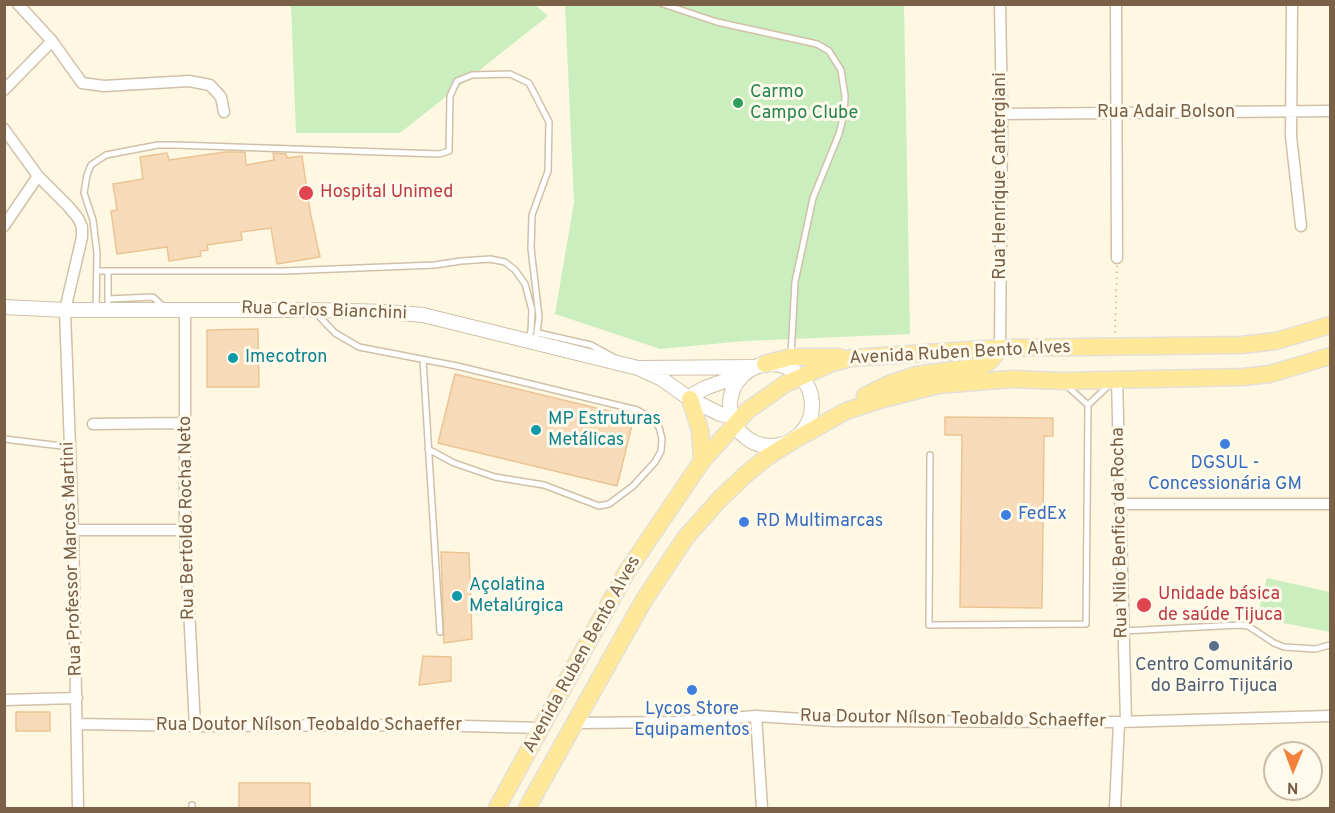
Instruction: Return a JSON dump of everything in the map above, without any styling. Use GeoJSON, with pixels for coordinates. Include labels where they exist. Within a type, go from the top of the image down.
{"type":"FeatureCollection","features":[{"type":"Feature","properties":{"kind":"main road","name":"Avenida Ruben Bento Alves"},"geometry":{"type":"LineString","coordinates":[[497,808],[626,573],[702,461],[733,421],[768,394],[801,376],[851,358],[1000,348],[1241,345],[1276,341],[1330,325]]}},
{"type":"Feature","properties":{"kind":"main road"},"geometry":{"type":"LineString","coordinates":[[846,411],[867,394],[916,375],[982,366],[989,362],[1000,348]]}},
{"type":"Feature","properties":{"kind":"main road","name":"Avenida Ruben Bento Alves"},"geometry":{"type":"LineString","coordinates":[[527,808],[644,600],[686,537],[718,500],[744,476],[767,457],[796,439],[846,411],[938,385],[1012,379],[1062,381],[1252,376],[1288,369],[1330,356]]}},
{"type":"Feature","properties":{"kind":"main road"},"geometry":{"type":"LineString","coordinates":[[754,368],[791,357],[851,358]]}},
{"type":"Feature","properties":{"kind":"main road"},"geometry":{"type":"LineString","coordinates":[[690,399],[700,430],[702,461]]}},
{"type":"Feature","properties":{"kind":"street"},"geometry":{"type":"LineString","coordinates":[[18,4],[52,41],[82,83],[104,86],[189,81],[210,85],[221,98],[224,112]]}},
{"type":"Feature","properties":{"kind":"street","name":"Rua Henrique Cantergiani"},"geometry":{"type":"LineString","coordinates":[[1000,4],[1002,114],[1000,348]]}},
{"type":"Feature","properties":{"kind":"street"},"geometry":{"type":"LineString","coordinates":[[1116,4],[1117,258]]}},
{"type":"Feature","properties":{"kind":"street"},"geometry":{"type":"LineString","coordinates":[[1292,4],[1291,136],[1301,226]]}},
{"type":"Feature","properties":{"kind":"street"},"geometry":{"type":"LineString","coordinates":[[4,90],[52,41]]}},
{"type":"Feature","properties":{"kind":"street","name":"Rua Adair Bolson"},"geometry":{"type":"LineString","coordinates":[[1002,114],[1330,111]]}},
{"type":"Feature","properties":{"kind":"street"},"geometry":{"type":"LineString","coordinates":[[4,129],[38,176],[4,226]]}},
{"type":"Feature","properties":{"kind":"street","name":"Rua Professor Marcos Martini"},"geometry":{"type":"LineString","coordinates":[[38,176],[68,206],[82,227],[82,237],[65,310],[73,530],[78,808]]}},
{"type":"Feature","properties":{"kind":"street","name":"Rua Carlos Bianchini"},"geometry":{"type":"LineString","coordinates":[[4,307],[65,310],[104,306],[166,309],[313,309],[423,315],[534,339],[634,367],[662,379],[690,399],[733,421],[749,440],[767,447],[781,446],[796,439]]}},
{"type":"Feature","properties":{"kind":"street","name":"Rua Bertoldo Rocha Neto"},"geometry":{"type":"LineString","coordinates":[[185,309],[186,530],[195,726]]}},
{"type":"Feature","properties":{"kind":"street","name":"Rua Carlos Bianchini"},"geometry":{"type":"LineString","coordinates":[[634,367],[754,368],[780,365],[792,369],[801,376]]}},
{"type":"Feature","properties":{"kind":"street"},"geometry":{"type":"LineString","coordinates":[[690,399],[705,388],[754,368]]}},
{"type":"Feature","properties":{"kind":"street"},"geometry":{"type":"LineString","coordinates":[[733,421],[731,394],[737,382],[754,368]]}},
{"type":"Feature","properties":{"kind":"street"},"geometry":{"type":"LineString","coordinates":[[796,439],[811,419],[813,406],[808,385],[801,376]]}},
{"type":"Feature","properties":{"kind":"street","name":"Rua Nilo Benfica da Rocha"},"geometry":{"type":"LineString","coordinates":[[1115,808],[1123,722],[1121,504],[1117,380]]}},
{"type":"Feature","properties":{"kind":"street"},"geometry":{"type":"LineString","coordinates":[[93,424],[185,423]]}},
{"type":"Feature","properties":{"kind":"street"},"geometry":{"type":"LineString","coordinates":[[1121,504],[1330,504]]}},
{"type":"Feature","properties":{"kind":"street"},"geometry":{"type":"LineString","coordinates":[[73,530],[186,530]]}},
{"type":"Feature","properties":{"kind":"street"},"geometry":{"type":"LineString","coordinates":[[4,700],[77,698]]}},
{"type":"Feature","properties":{"kind":"street"},"geometry":{"type":"LineString","coordinates":[[756,716],[762,808]]}},
{"type":"Feature","properties":{"kind":"street","name":"Rua Doutor Nílson Teobaldo Schaeffer"},"geometry":{"type":"LineString","coordinates":[[575,723],[678,722],[756,716],[834,721],[1123,722],[1330,716]]}},
{"type":"Feature","properties":{"kind":"street","name":"Rua Doutor Nílson Teobaldo Schaeffer"},"geometry":{"type":"LineString","coordinates":[[77,724],[426,725],[541,728]]}},
{"type":"Feature","properties":{"kind":"lane"},"geometry":{"type":"LineString","coordinates":[[663,4],[717,22],[817,44],[830,51],[841,70],[845,96],[844,114],[813,198],[795,282],[791,357]]}},
{"type":"Feature","properties":{"kind":"lane"},"geometry":{"type":"LineString","coordinates":[[104,306],[96,271],[93,220],[84,193],[91,165],[106,155],[167,145],[439,154],[449,151],[450,96],[457,81],[472,75],[510,74],[529,83],[549,122],[548,171],[532,215],[531,248],[539,318],[534,339]]}},
{"type":"Feature","properties":{"kind":"lane"},"geometry":{"type":"LineString","coordinates":[[96,271],[284,271],[435,265],[490,259],[505,262],[515,270],[525,284],[532,310],[531,325],[534,339]]}},
{"type":"Feature","properties":{"kind":"lane"},"geometry":{"type":"LineString","coordinates":[[104,306],[108,271]]}},
{"type":"Feature","properties":{"kind":"lane"},"geometry":{"type":"LineString","coordinates":[[529,298],[537,296]]}},
{"type":"Feature","properties":{"kind":"lane"},"geometry":{"type":"LineString","coordinates":[[313,309],[335,333],[359,347],[458,366],[637,410],[651,418],[659,427],[662,439],[661,452],[655,462],[633,486],[609,504],[599,506],[544,485],[495,477],[454,463],[428,449]]}},
{"type":"Feature","properties":{"kind":"lane"},"geometry":{"type":"LineString","coordinates":[[423,360],[440,632]]}},
{"type":"Feature","properties":{"kind":"lane"},"geometry":{"type":"LineString","coordinates":[[930,455],[929,625],[1086,624],[1088,405],[1117,380]]}},
{"type":"Feature","properties":{"kind":"lane"},"geometry":{"type":"LineString","coordinates":[[1062,381],[1088,405]]}},
{"type":"Feature","properties":{"kind":"lane"},"geometry":{"type":"LineString","coordinates":[[4,439],[70,447]]}},
{"type":"Feature","properties":{"kind":"lane"},"geometry":{"type":"LineString","coordinates":[[1123,631],[1239,625],[1248,626],[1284,647],[1304,649],[1330,645]]}},
{"type":"Feature","properties":{"kind":"path"},"geometry":{"type":"LineString","coordinates":[[1115,348],[1117,258]]}},
{"type":"Feature","properties":{"kind":"green space"},"geometry":{"type":"Polygon","coordinates":[[[534,4],[548,16],[400,133],[296,133],[291,5],[534,4]]]}},
{"type":"Feature","properties":{"kind":"green space","name":"Carmo Campo Clube"},"geometry":{"type":"Polygon","coordinates":[[[565,5],[904,5],[910,334],[745,341],[660,349],[555,314],[574,202],[565,5]]]}},
{"type":"Feature","properties":{"kind":"green space"},"geometry":{"type":"Polygon","coordinates":[[[1267,578],[1330,592],[1330,632],[1257,618],[1267,578]]]}},
{"type":"Feature","properties":{"kind":"building"},"geometry":{"type":"Polygon","coordinates":[[[225,152],[245,152],[246,165],[274,160],[273,153],[286,154],[287,158],[302,156],[320,257],[277,264],[271,228],[241,232],[242,240],[207,245],[208,250],[200,251],[201,256],[169,261],[167,247],[117,254],[111,211],[117,210],[113,184],[143,179],[140,157],[167,153],[169,160],[225,152]]]}},
{"type":"Feature","properties":{"kind":"building","name":"Imecotron"},"geometry":{"type":"Polygon","coordinates":[[[258,329],[259,387],[207,387],[207,330],[258,329]]]}},
{"type":"Feature","properties":{"kind":"building","name":"MP Estruturas Metálicas"},"geometry":{"type":"Polygon","coordinates":[[[455,374],[634,417],[617,486],[438,443],[455,374]]]}},
{"type":"Feature","properties":{"kind":"building"},"geometry":{"type":"Polygon","coordinates":[[[945,417],[1053,418],[1053,436],[1044,436],[1042,608],[960,607],[962,435],[945,435],[945,417]]]}},
{"type":"Feature","properties":{"kind":"building","name":"Açolatina Metalúrgica"},"geometry":{"type":"Polygon","coordinates":[[[441,552],[469,553],[472,639],[444,643],[441,552]]]}},
{"type":"Feature","properties":{"kind":"building"},"geometry":{"type":"Polygon","coordinates":[[[423,656],[451,657],[451,681],[419,685],[423,656]]]}},
{"type":"Feature","properties":{"kind":"building"},"geometry":{"type":"Polygon","coordinates":[[[16,712],[50,712],[50,731],[16,731],[16,712]]]}},
{"type":"Feature","properties":{"kind":"building"},"geometry":{"type":"Polygon","coordinates":[[[239,783],[310,783],[310,808],[239,808],[239,783]]]}},
{"type":"Feature","properties":{"kind":"place","name":"Carmo Campo Clube"},"geometry":{"type":"Point","coordinates":[738,103]}},
{"type":"Feature","properties":{"kind":"place","name":"Hospital Unimed"},"geometry":{"type":"Point","coordinates":[306,193]}},
{"type":"Feature","properties":{"kind":"place","name":"Imecotron"},"geometry":{"type":"Point","coordinates":[233,358]}},
{"type":"Feature","properties":{"kind":"place","name":"MP Estruturas Metálicas"},"geometry":{"type":"Point","coordinates":[536,430]}},
{"type":"Feature","properties":{"kind":"place","name":"DGSUL - Concessionária GM"},"geometry":{"type":"Point","coordinates":[1225,444]}},
{"type":"Feature","properties":{"kind":"place","name":"FedEx"},"geometry":{"type":"Point","coordinates":[1006,515]}},
{"type":"Feature","properties":{"kind":"place","name":"RD Multimarcas"},"geometry":{"type":"Point","coordinates":[744,522]}},
{"type":"Feature","properties":{"kind":"place","name":"Açolatina Metalúrgica"},"geometry":{"type":"Point","coordinates":[457,596]}},
{"type":"Feature","properties":{"kind":"place","name":"Unidade básica de saúde Tijuca"},"geometry":{"type":"Point","coordinates":[1144,605]}},
{"type":"Feature","properties":{"kind":"place","name":"Centro Comunitário do Bairro Tijuca"},"geometry":{"type":"Point","coordinates":[1214,646]}},
{"type":"Feature","properties":{"kind":"place","name":"Lycos Store Equipamentos"},"geometry":{"type":"Point","coordinates":[692,690]}}]}
